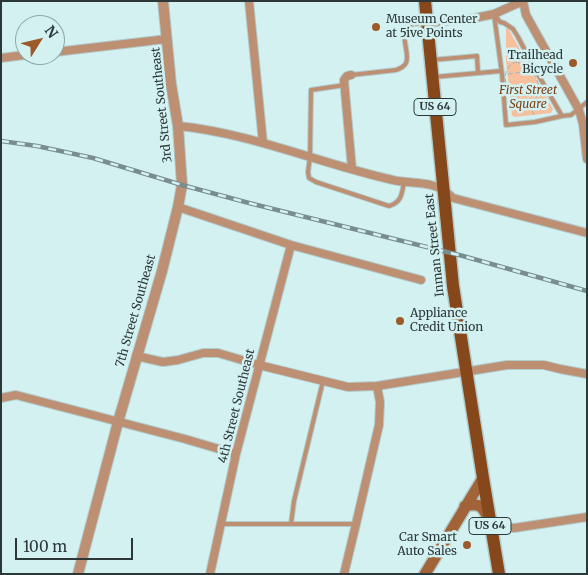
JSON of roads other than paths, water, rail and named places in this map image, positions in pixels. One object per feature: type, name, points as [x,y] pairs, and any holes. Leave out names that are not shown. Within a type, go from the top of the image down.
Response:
[{"type":"main road","name":"Inman Street East","points":[[425,1],[453,286],[482,478],[499,574]]},
{"type":"main road","points":[[425,574],[482,478]]},
{"type":"main road","points":[[465,506],[471,504],[478,505],[484,509],[490,522]]},
{"type":"street","name":"3rd Street Southeast","points":[[163,1],[171,84],[178,126],[182,185],[178,206]]},
{"type":"street","points":[[249,1],[263,143]]},
{"type":"street","points":[[426,23],[494,14],[523,1],[526,15],[579,110],[583,124],[587,159]]},
{"type":"street","points":[[65,51],[167,39]]},
{"type":"street","points":[[1,58],[15,56]]},
{"type":"street","points":[[351,75],[347,76],[344,80],[352,168]]},
{"type":"street","points":[[178,126],[198,128],[263,143],[393,180],[430,184],[454,198],[587,233]]},
{"type":"street","points":[[178,206],[291,245],[421,280]]},
{"type":"street","name":"7th Street Southeast","points":[[78,574],[136,356],[162,271],[178,206]]},
{"type":"street","name":"4th Street Southeast","points":[[210,574],[236,454],[291,245]]},
{"type":"street","points":[[136,356],[164,362],[203,353],[218,353],[322,382],[348,387],[377,386],[507,365],[544,364],[587,374]]},
{"type":"street","points":[[344,574],[379,424],[380,402],[377,386]]},
{"type":"street","points":[[1,398],[16,396],[185,439],[236,454]]},
{"type":"street","points":[[490,522],[514,528],[587,517]]},
{"type":"lane","points":[[494,14],[500,22],[513,29],[518,36],[534,71],[562,116]]},
{"type":"lane","points":[[494,14],[503,73],[506,126],[572,115],[587,102]]},
{"type":"lane","points":[[351,75],[401,68],[406,63],[407,56],[404,32],[410,25],[426,23]]},
{"type":"lane","points":[[430,60],[477,56],[478,73]]},
{"type":"lane","points":[[432,77],[503,73]]},
{"type":"lane","points":[[345,85],[311,90],[308,172],[310,178],[316,182],[389,206],[400,199],[404,182]]},
{"type":"lane","points":[[291,524],[294,501],[322,382]]},
{"type":"lane","points":[[220,524],[356,524]]},
{"type":"railway","points":[[1,141],[37,146],[93,158],[182,185],[463,256],[587,291]]},
{"type":"place","name":"Museum Center at 5ive Points","points":[[376,27]]},
{"type":"place","name":"Trailhead Bicycle","points":[[573,63]]},
{"type":"place","name":"Appliance Credit Union","points":[[400,321]]},
{"type":"place","name":"Car Smart Auto Sales","points":[[467,545]]},
{"type":"park label","name":"First Street Square","points":[[528,98]]}]
